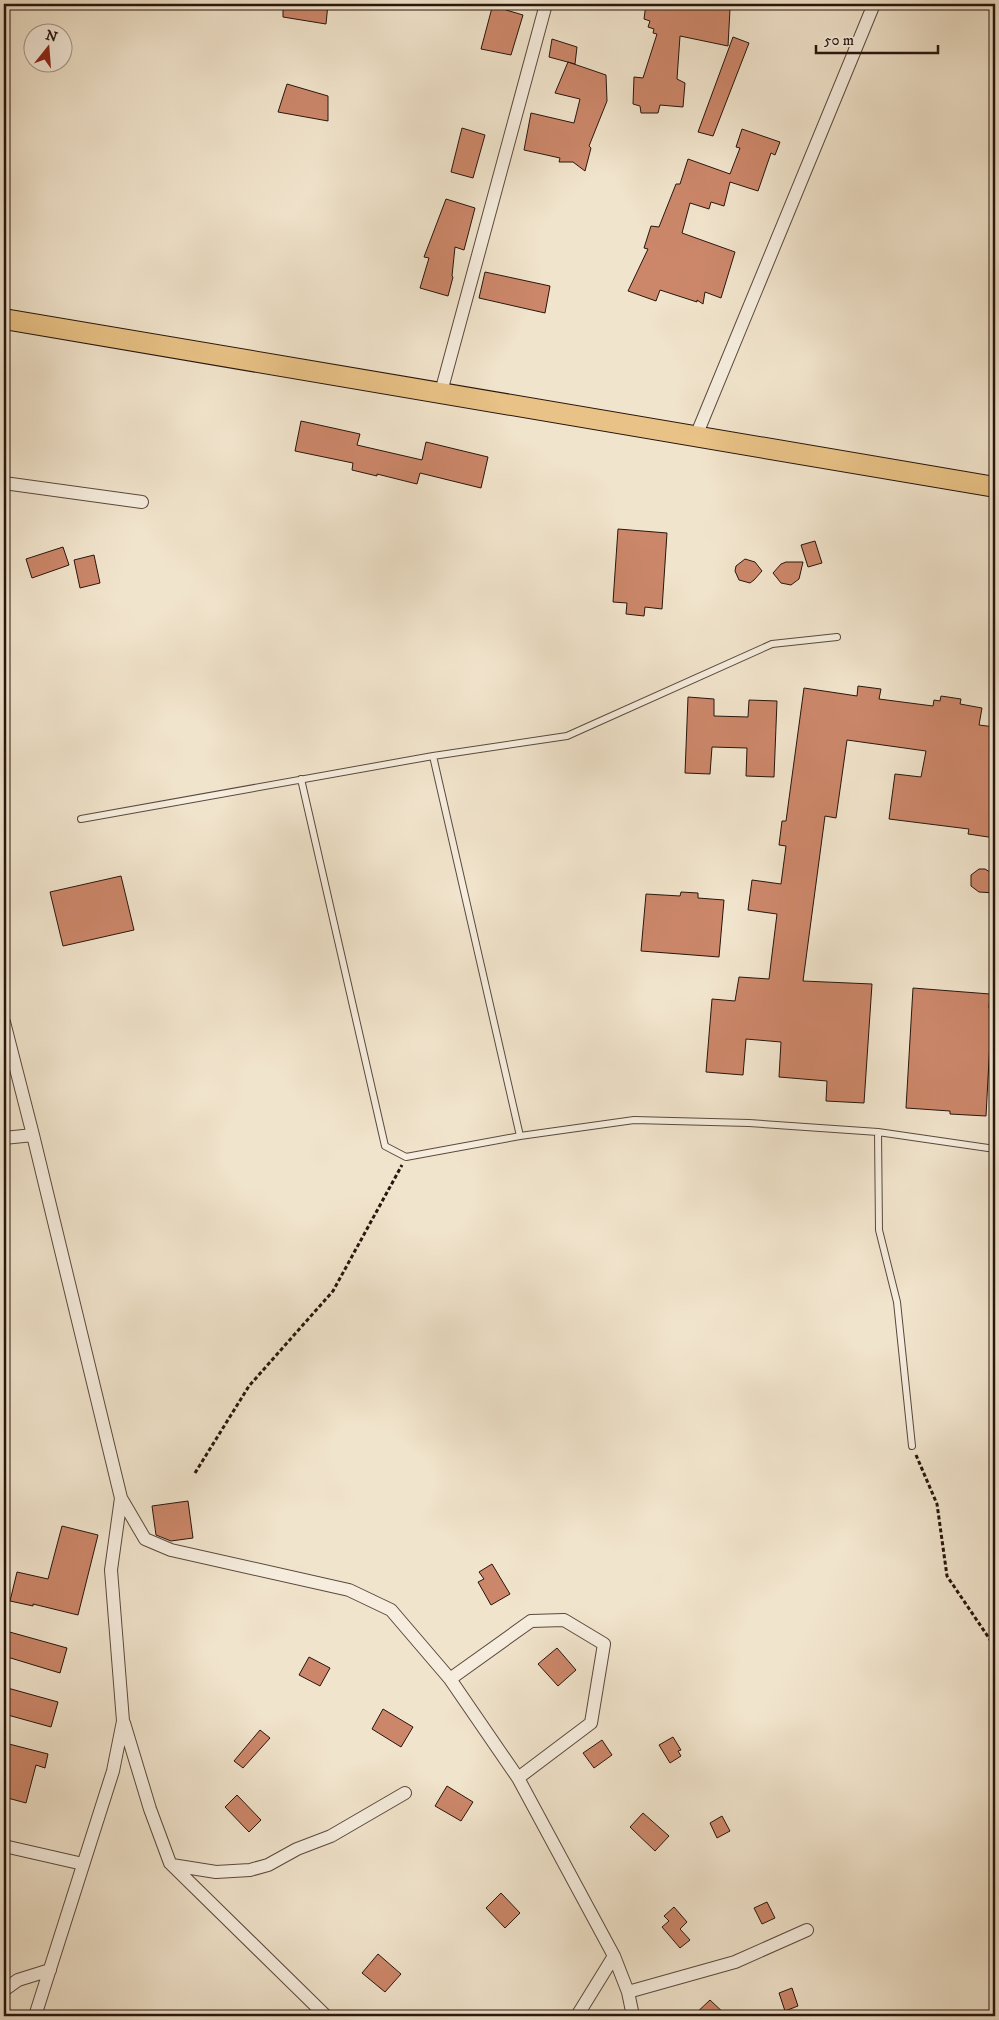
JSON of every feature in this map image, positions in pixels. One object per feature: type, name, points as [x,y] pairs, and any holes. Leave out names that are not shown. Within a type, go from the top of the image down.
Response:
[{"type":"main road","points":[[4,319],[995,486]]},
{"type":"street","points":[[441,392],[546,4]]},
{"type":"street","points":[[696,436],[874,4]]},
{"type":"street","points":[[4,483],[142,502]]},
{"type":"street","points":[[4,1022],[121,1498],[145,1539],[171,1550],[349,1590],[391,1610],[450,1679],[518,1778],[614,1956],[628,1992],[633,2016]]},
{"type":"street","points":[[4,1138],[33,1135]]},
{"type":"street","points":[[121,1498],[111,1570],[123,1721],[150,1809],[172,1865],[326,2016]]},
{"type":"street","points":[[450,1679],[530,1621],[564,1620],[604,1644],[591,1723],[518,1778]]},
{"type":"street","points":[[35,2016],[113,1771],[123,1721]]},
{"type":"street","points":[[172,1865],[216,1872],[243,1871],[268,1865],[297,1849],[331,1836],[405,1794]]},
{"type":"street","points":[[4,1846],[83,1864]]},
{"type":"street","points":[[628,1992],[735,1962],[808,1930]]},
{"type":"street","points":[[577,2016],[614,1956]]},
{"type":"street","points":[[4,1990],[18,1980],[50,1970]]},
{"type":"lane","points":[[82,819],[432,756],[567,736],[772,644],[837,637]]},
{"type":"lane","points":[[432,756],[520,1136]]},
{"type":"lane","points":[[301,779],[386,1146],[406,1158],[520,1136],[634,1120],[749,1122],[878,1132],[995,1150]]},
{"type":"lane","points":[[878,1132],[879,1230],[897,1302],[912,1446]]},
{"type":"path","points":[[195,1473],[249,1386],[333,1291],[406,1158]]},
{"type":"path","points":[[912,1446],[937,1504],[947,1576],[995,1647]]},
{"type":"building","points":[[283,4],[328,4],[326,24],[283,17]]},
{"type":"building","points":[[493,4],[508,4],[506,10],[523,15],[511,55],[481,49]]},
{"type":"building","points":[[646,4],[727,4],[730,9],[728,46],[680,36],[677,79],[685,83],[683,107],[660,105],[658,113],[641,113],[640,106],[633,104],[634,77],[643,78],[657,34],[653,33],[654,29],[648,27],[650,21],[644,19]]},
{"type":"building","points":[[733,37],[749,43],[713,136],[698,132]]},
{"type":"building","points":[[552,39],[577,47],[575,64],[549,57]]},
{"type":"building","points":[[568,62],[606,75],[607,101],[589,146],[591,148],[585,171],[573,162],[559,162],[560,158],[524,150],[531,113],[574,123],[580,99],[555,93]]},
{"type":"building","points":[[287,84],[328,96],[328,121],[278,112]]},
{"type":"building","points":[[462,128],[485,135],[473,178],[451,172]]},
{"type":"building","points":[[742,129],[780,142],[775,155],[771,153],[758,191],[730,182],[724,206],[711,202],[709,209],[690,203],[682,233],[735,252],[721,298],[705,292],[703,304],[697,300],[697,302],[660,290],[656,301],[628,291],[648,249],[644,248],[651,226],[659,227],[676,184],[680,184],[688,159],[730,174],[740,148],[736,147]]},
{"type":"building","points":[[446,199],[475,208],[464,250],[455,247],[453,277],[448,296],[420,288],[429,258],[424,257]]},
{"type":"building","points":[[485,272],[550,286],[545,313],[479,298]]},
{"type":"building","points":[[301,421],[360,434],[357,445],[422,460],[426,442],[488,457],[481,488],[420,473],[417,484],[352,470],[353,463],[295,451]]},
{"type":"building","points":[[618,529],[667,533],[662,609],[645,607],[644,616],[626,614],[627,603],[613,602]]},
{"type":"building","points":[[815,541],[822,563],[808,567],[801,545]]},
{"type":"building","points":[[63,547],[69,565],[32,578],[26,559]]},
{"type":"building","points":[[94,555],[100,583],[80,588],[74,560]]},
{"type":"building","points":[[745,559],[755,562],[762,571],[750,583],[739,580],[735,571],[736,566]]},
{"type":"building","points":[[786,562],[803,562],[799,579],[791,585],[781,583],[773,573],[781,564]]},
{"type":"building","points":[[858,686],[881,689],[879,699],[933,706],[934,700],[940,701],[941,696],[961,699],[960,704],[982,708],[979,725],[995,727],[995,838],[968,834],[969,829],[889,819],[895,774],[921,777],[926,751],[847,740],[836,818],[825,816],[803,981],[872,984],[864,1103],[826,1101],[827,1081],[779,1077],[781,1042],[746,1039],[743,1075],[706,1072],[712,999],[735,1001],[739,977],[769,979],[777,914],[748,910],[752,880],[781,884],[786,846],[779,845],[782,821],[786,821],[804,688],[857,696]]},
{"type":"building","points":[[688,697],[714,699],[714,716],[748,717],[749,700],[777,701],[774,777],[746,776],[747,748],[712,747],[710,774],[685,773]]},
{"type":"building","points":[[979,869],[985,869],[995,875],[995,893],[979,892],[971,886],[971,875]]},
{"type":"building","points":[[121,876],[134,930],[63,946],[50,892]]},
{"type":"building","points":[[681,892],[698,893],[698,898],[724,900],[719,957],[641,951],[646,894],[680,896]]},
{"type":"building","points":[[913,988],[990,994],[989,1008],[995,1008],[995,1041],[990,1041],[986,1116],[950,1114],[950,1111],[906,1108]]},
{"type":"building","points":[[188,1501],[193,1538],[171,1541],[156,1535],[152,1506]]},
{"type":"building","points":[[62,1526],[98,1535],[78,1615],[33,1604],[33,1606],[10,1601],[17,1572],[48,1579]]},
{"type":"building","points":[[492,1564],[510,1594],[491,1605],[478,1582],[484,1579],[479,1572]]},
{"type":"building","points":[[6,1631],[67,1648],[60,1673],[4,1656]]},
{"type":"building","points":[[557,1648],[576,1670],[558,1686],[538,1664]]},
{"type":"building","points":[[309,1657],[330,1668],[320,1686],[299,1675]]},
{"type":"building","points":[[4,1687],[58,1702],[51,1727],[4,1714]]},
{"type":"building","points":[[383,1709],[413,1727],[401,1747],[372,1729]]},
{"type":"building","points":[[260,1730],[270,1738],[243,1768],[234,1761]]},
{"type":"building","points":[[673,1737],[681,1750],[678,1751],[681,1756],[670,1763],[659,1745]]},
{"type":"building","points":[[602,1740],[612,1755],[594,1768],[583,1753]]},
{"type":"building","points":[[9,1744],[48,1754],[45,1768],[36,1765],[26,1803],[4,1797],[4,1764]]},
{"type":"building","points":[[447,1786],[473,1802],[461,1821],[435,1806]]},
{"type":"building","points":[[237,1795],[261,1820],[249,1832],[225,1807]]},
{"type":"building","points":[[643,1813],[669,1836],[655,1851],[630,1827]]},
{"type":"building","points":[[722,1816],[730,1831],[717,1838],[710,1823]]},
{"type":"building","points":[[501,1893],[520,1913],[505,1928],[486,1908]]},
{"type":"building","points":[[767,1902],[775,1918],[762,1924],[754,1908]]},
{"type":"building","points":[[674,1907],[687,1922],[680,1929],[690,1940],[680,1948],[662,1927],[669,1921],[664,1916]]},
{"type":"building","points":[[378,1954],[401,1974],[385,1992],[362,1973]]},
{"type":"building","points":[[792,1988],[798,2006],[785,2011],[779,1993]]},
{"type":"building","points":[[710,2000],[727,2016],[693,2016]]}]
